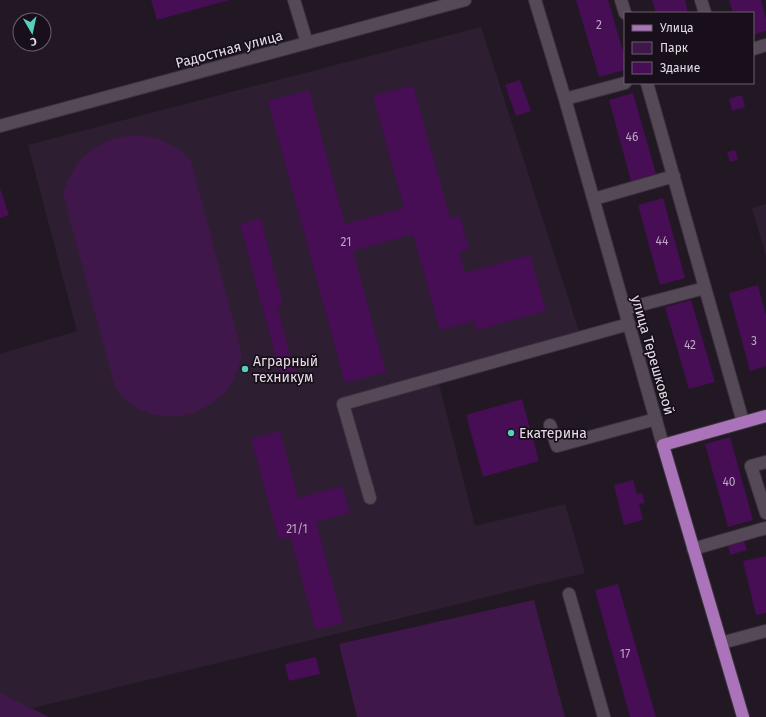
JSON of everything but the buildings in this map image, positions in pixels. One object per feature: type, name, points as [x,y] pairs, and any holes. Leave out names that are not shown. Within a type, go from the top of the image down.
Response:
[{"type":"main road","points":[[663,445],[766,416]]},
{"type":"main road","name":"улица Терешковой","points":[[663,445],[743,717]]},
{"type":"street","points":[[294,0],[307,43]]},
{"type":"street","name":"Радостная улица","points":[[0,126],[465,0]]},
{"type":"street","name":"улица Терешковой","points":[[535,0],[594,199],[663,445]]},
{"type":"street","points":[[621,0],[625,12]]},
{"type":"street","points":[[701,0],[705,12]]},
{"type":"street","points":[[754,49],[766,45]]},
{"type":"street","points":[[565,99],[624,83]]},
{"type":"street","points":[[646,84],[674,176],[743,422]]},
{"type":"street","points":[[594,199],[674,176]]},
{"type":"street","points":[[625,310],[705,288]]},
{"type":"street","points":[[370,498],[343,404],[629,324]]},
{"type":"street","points":[[550,425],[557,446],[656,419]]},
{"type":"street","points":[[766,462],[751,466],[766,512]]},
{"type":"street","points":[[693,549],[766,528]]},
{"type":"street","points":[[569,594],[604,717]]},
{"type":"street","points":[[721,643],[766,632]]},
{"type":"shaded area","name":"Аграрный техникум","points":[[481,27],[582,341],[439,384],[475,526],[565,504],[585,573],[0,716],[0,354],[77,331],[28,145]]},
{"type":"shaded area","points":[[766,204],[766,256],[752,208]]},
{"type":"green space","points":[[136,135],[166,142],[179,150],[191,161],[242,354],[233,380],[219,398],[196,412],[183,415],[157,415],[144,411],[129,403],[115,387],[63,194],[74,170],[89,152],[110,140]]},
{"type":"green space","points":[[534,600],[565,717],[357,717],[339,644]]},
{"type":"green space","points":[[0,693],[49,717],[0,717]]},
{"type":"place","name":"Аграрный техникум","points":[[245,369]]},
{"type":"place","name":"Екатерина","points":[[511,433]]}]
